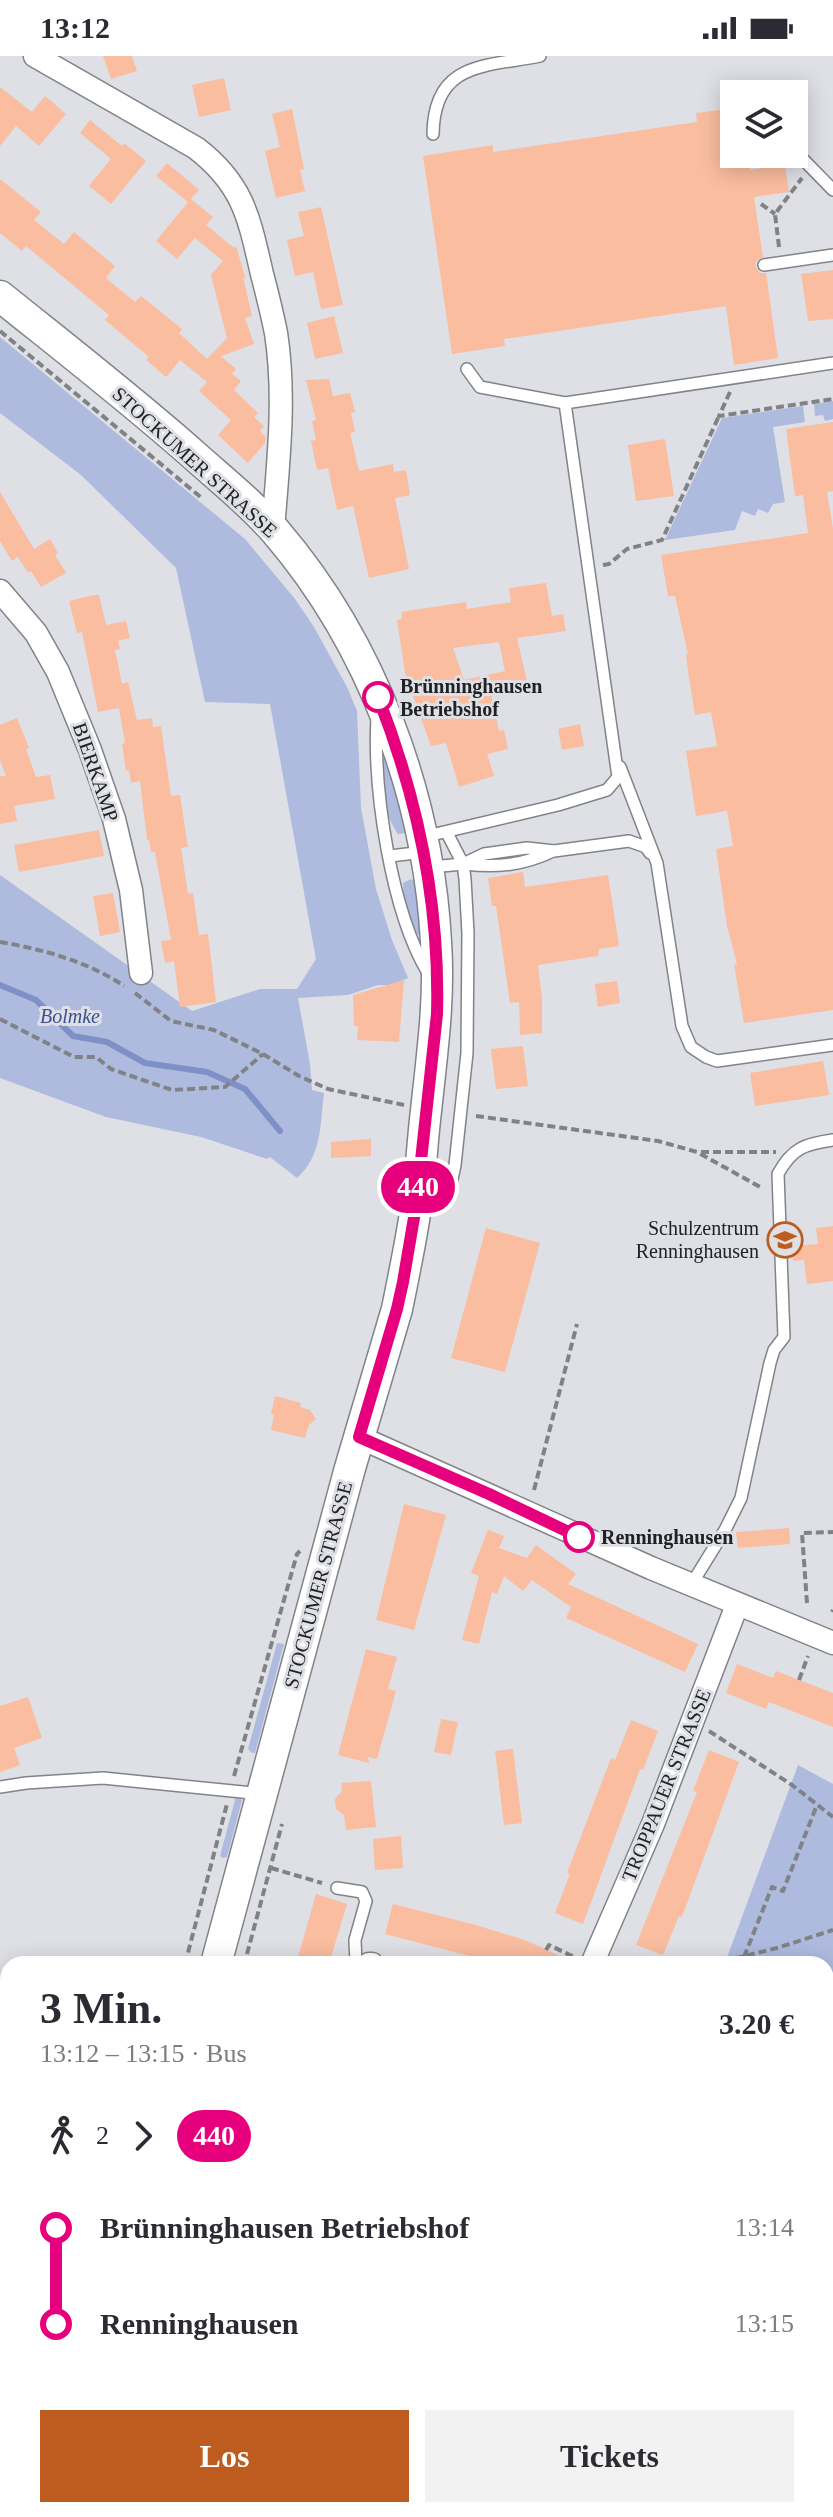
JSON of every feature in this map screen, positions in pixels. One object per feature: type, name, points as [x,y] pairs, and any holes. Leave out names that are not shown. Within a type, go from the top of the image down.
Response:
[{"type":"main road","name":"STOCKUMER STRASSE","points":[[0,296],[145,412],[248,503],[295,554],[333,610],[371,682],[400,755],[430,847],[437,1014],[416,1206],[397,1309],[359,1437],[218,1956]]},
{"type":"street","points":[[35,56],[62,63],[196,148],[217,164],[235,188],[249,215],[276,333],[279,361],[279,437],[273,529]]},
{"type":"street","name":"BIERKAMP","points":[[0,591],[36,633],[51,659],[90,750],[114,819],[131,890],[141,973]]},
{"type":"street","points":[[359,1437],[737,1605],[833,1643]]},
{"type":"street","name":"TROPPAUER STRASSE","points":[[586,1956],[653,1824],[737,1605]]},
{"type":"lane","points":[[433,134],[434,112],[443,90],[463,71],[540,56]]},
{"type":"lane","points":[[808,164],[833,190]]},
{"type":"lane","points":[[764,265],[833,255]]},
{"type":"lane","points":[[467,369],[480,387],[565,403],[833,363]]},
{"type":"lane","points":[[390,856],[430,847],[607,790],[618,777],[565,403]]},
{"type":"lane","points":[[371,682],[377,715],[377,780],[398,899],[413,944],[426,972],[437,985]]},
{"type":"lane","points":[[616,755],[657,863],[679,1013],[691,1047],[717,1061],[833,1045]]},
{"type":"lane","points":[[430,847],[463,864],[484,854],[527,848],[554,851],[629,841],[646,847],[657,863]]},
{"type":"lane","name":"STOCKUMER STRASSE","points":[[416,1206],[440,1200],[449,1193],[467,1053],[468,933],[463,864],[430,847]]},
{"type":"lane","points":[[691,1585],[741,1498],[770,1363],[774,1350],[784,1337],[778,1174],[786,1159],[801,1147],[833,1140]]},
{"type":"lane","points":[[0,1787],[103,1778],[262,1794]]},
{"type":"lane","points":[[337,1888],[362,1892],[366,1901],[355,1940],[356,1956]]},
{"type":"path","points":[[782,262],[777,211],[805,174]]},
{"type":"path","points":[[761,204],[777,211]]},
{"type":"path","points":[[0,331],[211,506]]},
{"type":"path","points":[[589,567],[609,564],[627,549],[662,540],[731,391],[729,378]]},
{"type":"path","points":[[719,416],[833,399]]},
{"type":"path","points":[[0,942],[26,946],[106,974],[171,1021],[214,1030],[328,1089],[392,1103]]},
{"type":"path","points":[[0,1019],[74,1057],[96,1057],[111,1069],[172,1090],[225,1087],[263,1054]]},
{"type":"path","points":[[461,1114],[658,1141],[697,1152],[746,1177],[777,1198]]},
{"type":"path","points":[[697,1152],[794,1152]]},
{"type":"path","points":[[534,1490],[577,1324]]},
{"type":"path","points":[[807,1603],[802,1533],[833,1532]]},
{"type":"path","points":[[272,1641],[297,1554]]},
{"type":"path","points":[[799,1680],[809,1652]]},
{"type":"path","points":[[700,1726],[792,1785],[833,1817]]},
{"type":"path","points":[[744,1956],[772,1887],[783,1891],[817,1805]]},
{"type":"path","points":[[246,1956],[282,1828]]},
{"type":"path","points":[[271,1868],[337,1888]]},
{"type":"path","points":[[747,1956],[833,1930]]},
{"type":"path","points":[[546,1950],[549,1945],[572,1956]]},
{"type":"green space","name":"Bolmke","points":[[0,337],[245,539],[314,627],[357,711],[361,808],[376,889],[408,978],[348,995],[298,998],[312,1090],[324,1093],[315,1150],[297,1178],[270,1157],[267,1159],[201,1137],[106,1117],[0,1078],[0,875],[192,1011],[260,989],[297,989],[316,959],[270,704],[205,702],[176,568],[81,475],[0,413]]},
{"type":"green space","points":[[833,401],[833,419],[825,421],[823,415],[815,416],[814,404]]},
{"type":"green space","points":[[803,406],[805,422],[773,427],[785,502],[773,504],[768,513],[758,509],[755,516],[742,511],[735,530],[665,540],[722,418]]},
{"type":"green space","points":[[384,759],[389,759],[407,833],[398,834],[389,817],[384,790]]},
{"type":"green space","points":[[411,879],[417,883],[420,936],[412,926],[405,904],[403,883]]},
{"type":"green space","points":[[277,1643],[284,1644],[255,1753],[252,1753],[248,1749]]},
{"type":"green space","points":[[798,1765],[833,1784],[833,1956],[728,1956]]},
{"type":"green space","points":[[236,1796],[242,1800],[227,1857],[223,1858],[220,1856]]},
{"type":"building","points":[[103,56],[132,56],[137,71],[111,79]]},
{"type":"building","points":[[224,78],[231,110],[199,117],[192,85]]},
{"type":"building","points":[[0,87],[32,112],[45,96],[66,114],[39,146],[16,126],[0,146]]},
{"type":"building","points":[[292,109],[304,169],[300,170],[305,191],[276,198],[265,151],[280,147],[272,114]]},
{"type":"building","points":[[720,110],[720,168],[785,168],[789,192],[754,197],[763,257],[756,261],[756,267],[760,273],[766,273],[778,358],[734,365],[726,306],[504,339],[505,346],[452,354],[423,156],[493,145],[493,152],[697,122],[696,113]]},
{"type":"building","points":[[90,120],[146,161],[111,204],[89,186],[111,159],[80,133]]},
{"type":"building","points":[[167,163],[199,190],[191,199],[213,217],[206,225],[234,248],[236,246],[246,280],[243,277],[252,316],[245,318],[254,344],[221,356],[236,369],[232,374],[241,381],[234,390],[258,413],[254,417],[264,426],[260,431],[266,437],[265,443],[248,463],[218,435],[231,420],[199,391],[207,382],[180,360],[166,377],[146,360],[149,357],[105,320],[109,315],[26,246],[22,251],[0,233],[0,179],[41,212],[34,220],[64,244],[74,232],[115,266],[106,278],[135,302],[141,296],[182,329],[179,333],[207,359],[227,338],[211,275],[223,261],[195,238],[177,259],[156,241],[188,202],[156,176]]},
{"type":"building","points":[[321,207],[343,305],[321,309],[313,272],[295,276],[287,240],[304,236],[298,212]]},
{"type":"building","points":[[833,270],[833,319],[808,321],[801,274]]},
{"type":"building","points":[[334,316],[343,353],[315,359],[307,323]]},
{"type":"building","points":[[329,379],[333,396],[350,393],[355,412],[351,413],[355,432],[350,433],[359,471],[393,464],[394,472],[406,470],[410,495],[395,498],[409,569],[369,578],[353,506],[337,510],[328,468],[317,470],[311,441],[316,440],[312,421],[316,420],[306,380]]},
{"type":"building","points":[[833,422],[833,491],[827,492],[833,529],[833,1010],[744,1023],[734,965],[737,964],[727,926],[716,849],[733,846],[727,811],[696,816],[686,751],[717,746],[711,712],[695,715],[688,654],[675,596],[668,596],[661,555],[808,533],[803,495],[795,496],[786,429]]},
{"type":"building","points":[[665,439],[674,496],[636,501],[628,445]]},
{"type":"building","points":[[0,492],[34,549],[50,539],[66,573],[41,587],[18,557],[12,561],[0,541]]},
{"type":"building","points":[[546,583],[552,616],[563,614],[566,631],[517,638],[528,686],[491,694],[499,731],[504,730],[508,749],[487,754],[494,776],[459,787],[446,743],[431,746],[405,673],[397,620],[402,619],[401,612],[466,602],[467,609],[511,602],[509,588]],"holes":[[[499,642],[505,671],[464,680],[453,648]]]},
{"type":"building","points":[[99,595],[106,625],[126,621],[130,638],[118,641],[120,649],[115,650],[122,684],[128,682],[137,720],[152,718],[153,727],[161,726],[171,796],[180,795],[188,847],[181,848],[188,894],[193,893],[199,935],[208,934],[216,1002],[180,1007],[174,961],[165,963],[161,941],[171,940],[155,852],[151,852],[147,840],[140,781],[131,783],[129,770],[126,771],[119,708],[98,712],[82,632],[77,633],[69,601]]},
{"type":"building","points":[[17,718],[36,777],[50,775],[55,799],[14,806],[17,821],[0,824],[0,776],[6,776],[0,760],[0,725]]},
{"type":"building","points":[[580,724],[584,746],[562,750],[558,729]]},
{"type":"building","points":[[99,830],[104,856],[19,872],[14,845]]},
{"type":"building","points":[[523,872],[525,887],[608,875],[619,946],[599,949],[598,956],[538,965],[542,1033],[520,1035],[519,1002],[510,1003],[496,906],[492,906],[488,878]]},
{"type":"building","points":[[113,893],[120,932],[100,936],[93,896]]},
{"type":"building","points":[[404,980],[399,1042],[357,1040],[353,995]]},
{"type":"building","points":[[617,981],[620,1003],[598,1007],[595,984]]},
{"type":"building","points":[[523,1046],[528,1086],[496,1089],[491,1049]]},
{"type":"building","points":[[823,1061],[829,1095],[755,1106],[750,1073]]},
{"type":"building","points":[[371,1139],[371,1156],[331,1158],[331,1142]]},
{"type":"building","points":[[833,1226],[833,1281],[807,1284],[804,1260],[793,1261],[792,1246],[818,1244],[816,1228]]},
{"type":"building","points":[[486,1228],[540,1243],[505,1372],[451,1358]]},
{"type":"building","points":[[275,1396],[301,1403],[300,1407],[310,1410],[316,1419],[309,1425],[305,1438],[271,1430]]},
{"type":"building","points":[[404,1504],[446,1515],[414,1630],[376,1620]]},
{"type":"building","points":[[789,1528],[790,1544],[738,1548],[736,1532]]},
{"type":"building","points":[[488,1530],[504,1536],[499,1548],[527,1558],[536,1545],[576,1574],[568,1584],[698,1644],[685,1672],[566,1618],[571,1607],[532,1580],[523,1591],[504,1576],[497,1594],[492,1592],[479,1644],[462,1640],[479,1576],[471,1573]]},
{"type":"building","points":[[366,1649],[397,1657],[388,1689],[396,1691],[377,1759],[368,1757],[369,1763],[338,1755]]},
{"type":"building","points":[[737,1664],[773,1678],[776,1671],[833,1693],[833,1727],[769,1702],[766,1709],[726,1693]]},
{"type":"building","points":[[28,1697],[42,1738],[14,1748],[20,1765],[0,1772],[0,1706]]},
{"type":"building","points":[[441,1719],[458,1722],[451,1755],[434,1752]]},
{"type":"building","points":[[631,1720],[658,1731],[643,1770],[640,1769],[583,1924],[555,1913],[611,1758],[615,1760]]},
{"type":"building","points":[[513,1749],[522,1823],[504,1825],[495,1751]]},
{"type":"building","points":[[709,1750],[739,1762],[682,1917],[679,1916],[663,1955],[636,1945],[697,1792],[693,1791]]},
{"type":"building","points":[[371,1781],[376,1827],[346,1830],[344,1815],[336,1809],[335,1799],[342,1791],[341,1783]]},
{"type":"building","points":[[401,1836],[403,1868],[375,1870],[373,1839]]},
{"type":"building","points":[[316,1894],[347,1904],[331,1956],[298,1956]]},
{"type":"building","points":[[393,1904],[525,1940],[560,1956],[469,1956],[385,1934]]},
{"type":"waterway","points":[[0,985],[36,1000],[73,1036],[107,1042],[145,1063],[207,1072],[245,1089],[280,1131]]},
{"type":"bus line","name":"440","points":[[378,697],[408,783],[424,852],[436,939],[437,1014],[416,1206],[397,1309],[359,1437],[579,1537]]},
{"type":"place","name":"Brünninghausen Betriebshof","points":[[378,697]]},
{"type":"place","name":"Schulzentrum Renninghausen","points":[[785,1240]]},
{"type":"place","name":"Renninghausen","points":[[579,1537]]}]
